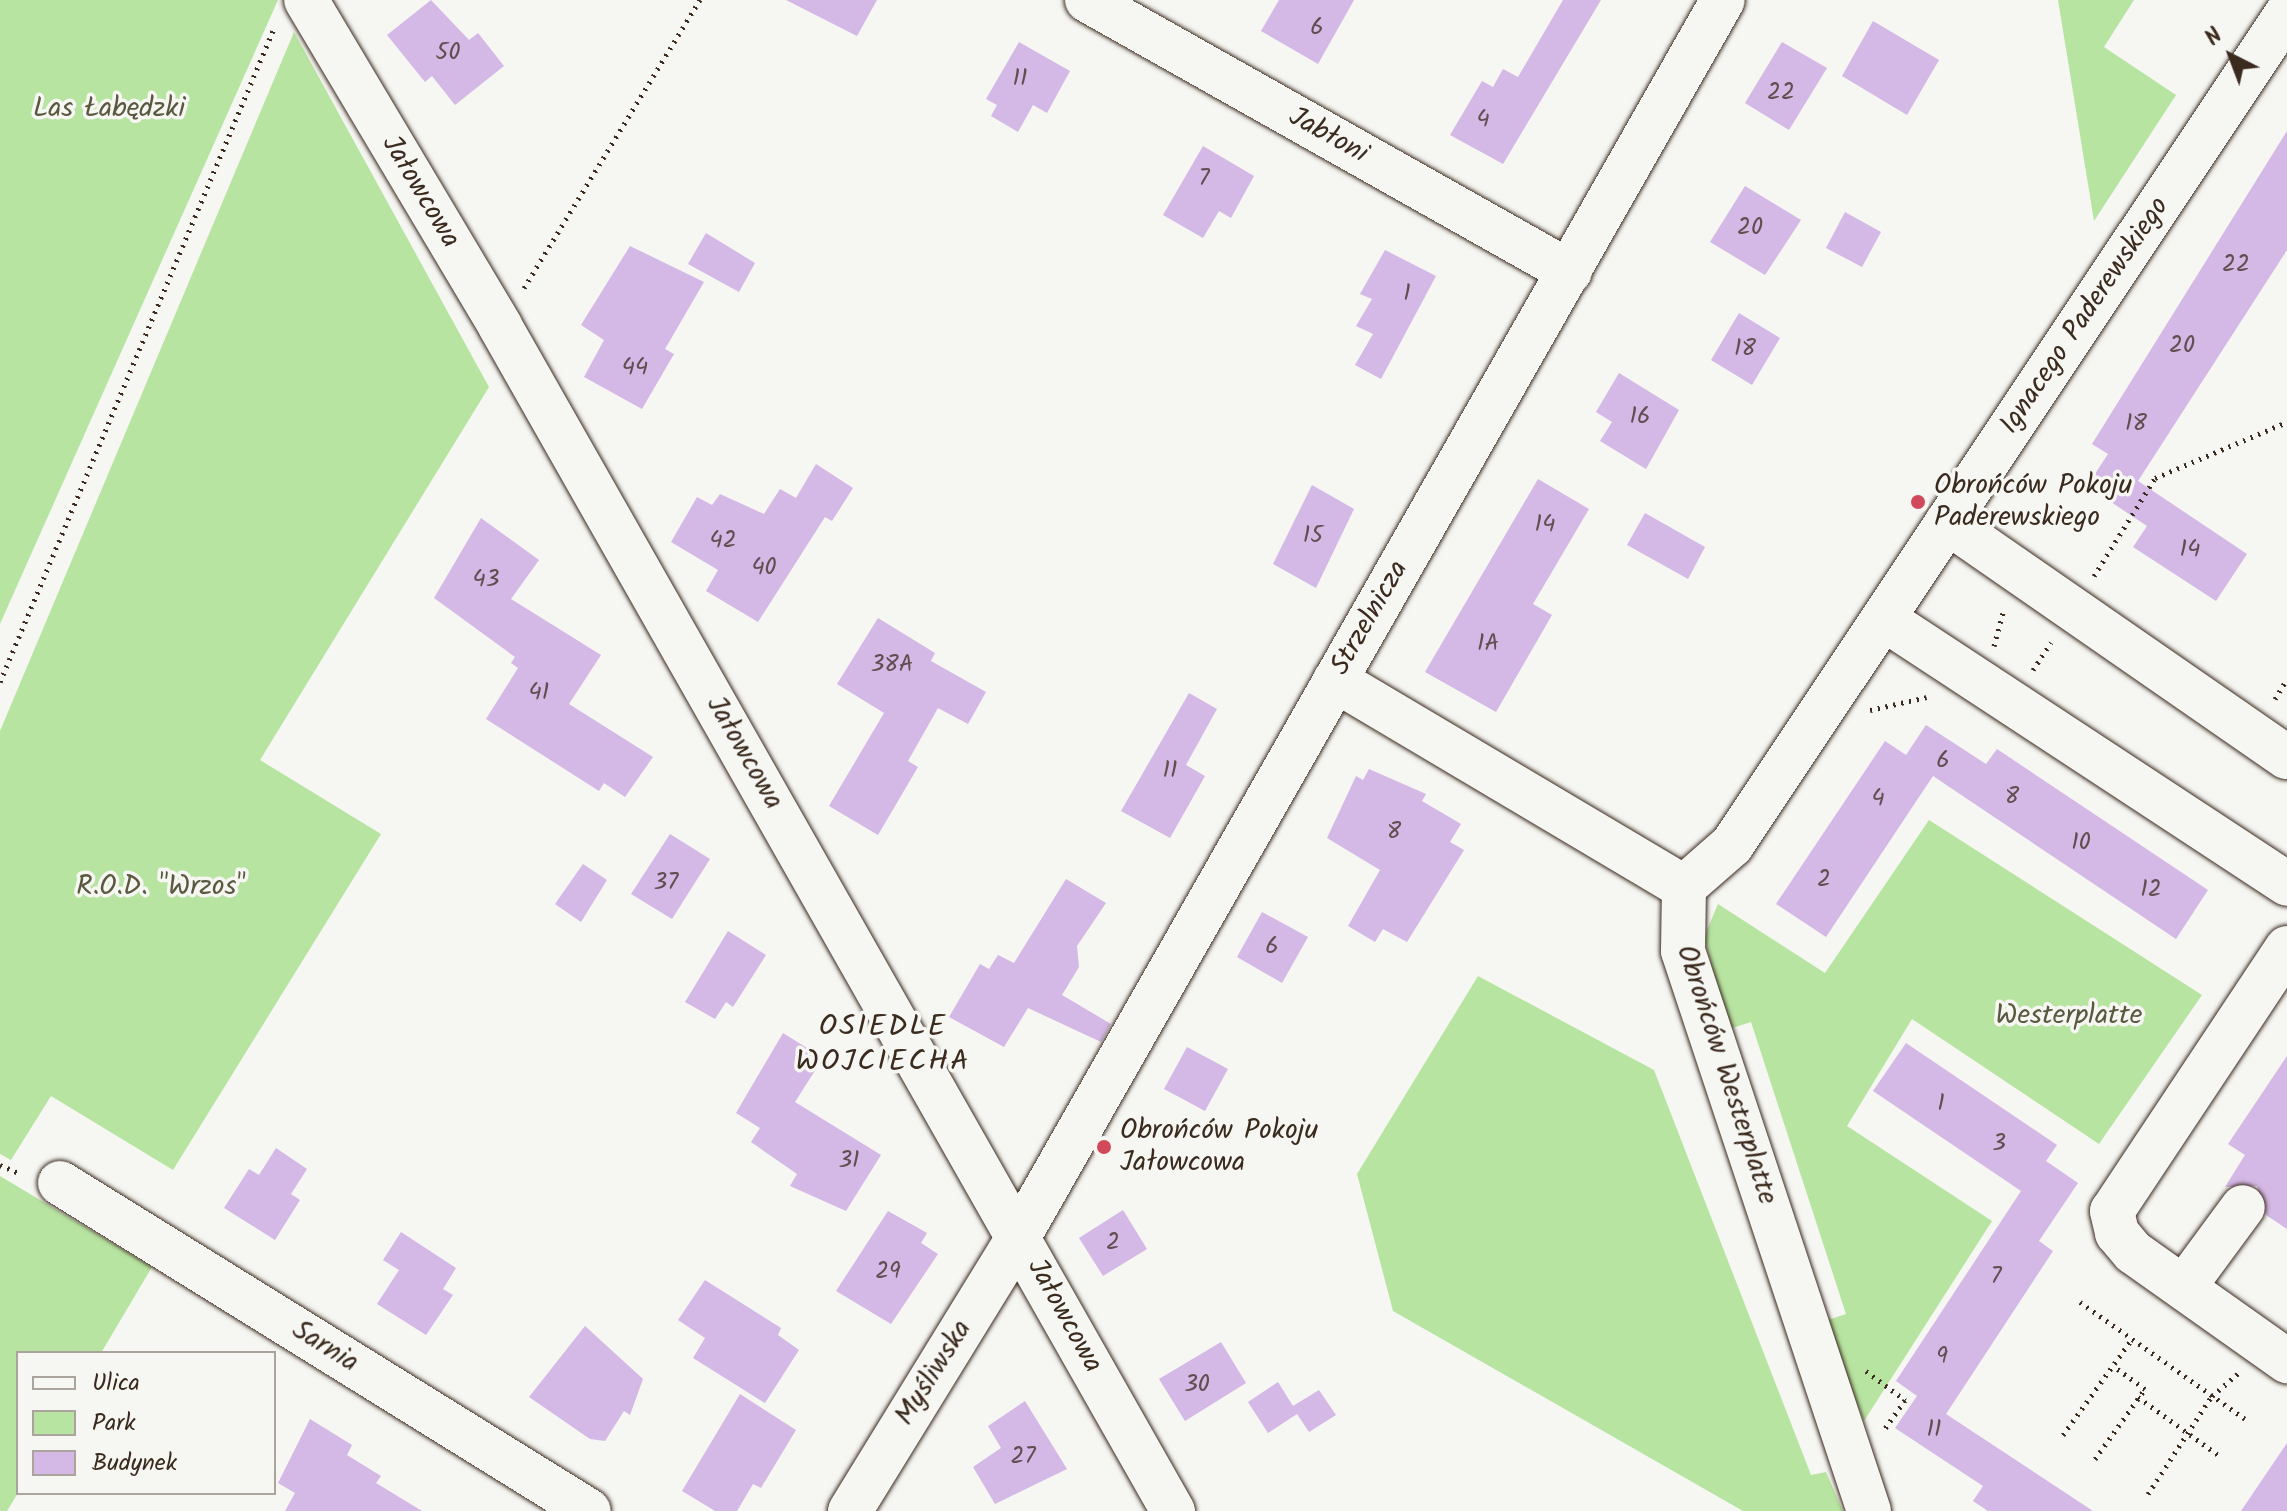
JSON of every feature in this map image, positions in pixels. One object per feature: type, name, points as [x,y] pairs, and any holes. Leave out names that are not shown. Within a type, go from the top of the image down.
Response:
[{"type":"street","name":"Jabłoni","points":[[1087,0],[1570,272]]},
{"type":"street","name":"Strzelnicza","points":[[1019,1236],[1723,0]]},
{"type":"street","name":"Jałowcowa","points":[[293,7],[500,326],[1173,1511]]},
{"type":"street","name":"Ignacego Paderewskiego","points":[[1684,887],[1732,845],[2287,13]]},
{"type":"street","points":[[1947,522],[2287,757]]},
{"type":"street","points":[[1884,619],[2287,884]]},
{"type":"street","points":[[1335,680],[1684,887]]},
{"type":"street","name":"Obrońców Westerplatte","points":[[1684,887],[1683,951],[1869,1511]]},
{"type":"street","points":[[2287,948],[2112,1211],[2117,1233],[2133,1252],[2287,1361]]},
{"type":"street","name":"Sarnia","points":[[60,1183],[589,1511]]},
{"type":"street","points":[[2184,1287],[2243,1207]]},
{"type":"street","name":"Myśliwska","points":[[850,1511],[1019,1236]]},
{"type":"path","points":[[500,326],[700,0]]},
{"type":"path","points":[[0,682],[293,7]]},
{"type":"path","points":[[1862,712],[1998,693],[2072,610],[2155,478],[2287,422]]},
{"type":"path","points":[[1998,693],[2015,570]]},
{"type":"path","points":[[2080,1302],[2245,1419]]},
{"type":"path","points":[[2063,1435],[2132,1339]]},
{"type":"path","points":[[1858,1365],[1905,1400],[1879,1438]]},
{"type":"path","points":[[2095,1459],[2145,1389],[2113,1366]]},
{"type":"path","points":[[2148,1494],[2212,1396],[2242,1372]]},
{"type":"path","points":[[2138,1397],[2221,1457]]},
{"type":"green space","name":"Las Łabędzki","points":[[0,0],[278,0],[0,624]]},
{"type":"green space","points":[[2058,0],[2134,0],[2104,47],[2176,95],[2094,221]]},
{"type":"green space","name":"R.O.D. \"Wrzos\"","points":[[294,32],[489,387],[260,760],[381,834],[173,1170],[51,1096],[11,1160],[0,1154],[0,731]]},
{"type":"green space","name":"Westerplatte","points":[[1929,820],[2202,995],[2099,1144],[1912,1019],[1847,1126],[1992,1221],[1864,1421],[1825,1321],[1846,1314],[1751,1022],[1729,1029],[1704,937],[1718,904],[1825,973]]},
{"type":"green space","points":[[1478,976],[1654,1070],[1811,1475],[1826,1472],[1843,1511],[1743,1511],[1393,1311],[1357,1174]]},
{"type":"green space","points":[[0,1176],[152,1267],[102,1351],[16,1351],[17,1495],[7,1511],[0,1511]]},
{"type":"building","points":[[431,0],[469,40],[478,33],[504,66],[455,105],[432,76],[425,82],[387,35]]},
{"type":"building","points":[[786,0],[877,0],[857,36]]},
{"type":"building","points":[[1279,0],[1354,0],[1318,64],[1261,31]]},
{"type":"building","points":[[1563,0],[1601,0],[1503,164],[1450,135],[1482,81],[1493,87],[1503,69],[1518,77]]},
{"type":"building","points":[[1873,21],[1939,60],[1907,115],[1842,76]]},
{"type":"building","points":[[1019,42],[1070,71],[1047,113],[1033,105],[1018,132],[991,116],[997,105],[986,99]]},
{"type":"building","points":[[1782,42],[1827,68],[1789,130],[1745,103]]},
{"type":"building","points":[[2287,131],[2287,250],[2138,481],[2247,554],[2216,601],[2133,547],[2147,526],[2087,486],[2108,454],[2092,444]]},
{"type":"building","points":[[1203,146],[1254,176],[1231,218],[1219,211],[1203,238],[1163,215]]},
{"type":"building","points":[[1745,186],[1801,220],[1765,275],[1710,242]]},
{"type":"building","points":[[1845,212],[1881,232],[1862,267],[1826,248]]},
{"type":"building","points":[[706,233],[755,263],[739,292],[688,264]]},
{"type":"building","points":[[630,246],[704,282],[665,349],[674,354],[642,409],[584,377],[604,340],[581,325]]},
{"type":"building","points":[[1385,250],[1436,276],[1381,379],[1355,365],[1373,334],[1356,326],[1372,299],[1360,294]]},
{"type":"building","points":[[1739,313],[1780,338],[1752,385],[1711,360]]},
{"type":"building","points":[[1619,373],[1679,410],[1646,469],[1600,441],[1612,422],[1596,412]]},
{"type":"building","points":[[816,464],[853,488],[832,521],[825,517],[758,622],[706,591],[718,570],[671,542],[697,497],[712,505],[720,494],[764,514],[780,489],[796,498]]},
{"type":"building","points":[[1538,479],[1589,509],[1533,604],[1552,615],[1496,712],[1425,672]]},
{"type":"building","points":[[1312,485],[1354,509],[1316,588],[1273,564]]},
{"type":"building","points":[[1645,513],[1705,547],[1688,579],[1627,545]]},
{"type":"building","points":[[481,518],[539,560],[511,599],[601,655],[569,704],[653,757],[625,797],[604,783],[599,791],[486,719],[518,668],[511,663],[515,657],[434,598]]},
{"type":"building","points":[[878,618],[935,653],[931,661],[986,692],[968,724],[938,708],[908,761],[918,767],[878,835],[829,806],[884,713],[837,684]]},
{"type":"building","points":[[1189,693],[1217,709],[1186,765],[1205,776],[1170,838],[1121,811]]},
{"type":"building","points":[[1926,725],[1986,764],[1997,749],[2208,890],[2176,939],[1933,776],[1826,937],[1776,904],[1885,741],[1906,755]]},
{"type":"building","points":[[1369,769],[1426,794],[1422,801],[1461,824],[1450,842],[1464,850],[1407,942],[1383,929],[1375,942],[1348,926],[1380,870],[1327,838],[1356,776],[1363,780]]},
{"type":"building","points":[[670,834],[710,859],[672,919],[631,894]]},
{"type":"building","points":[[583,864],[607,880],[581,922],[555,904]]},
{"type":"building","points":[[1066,879],[1106,903],[1077,946],[1079,967],[1062,995],[1111,1024],[1101,1042],[1028,1008],[1004,1047],[949,1017],[980,964],[989,969],[998,955],[1014,963]]},
{"type":"building","points":[[1262,912],[1308,937],[1282,983],[1237,957]]},
{"type":"building","points":[[728,931],[766,955],[733,1007],[726,1002],[715,1019],[685,1002]]},
{"type":"building","points":[[783,1033],[823,1058],[795,1102],[881,1155],[846,1211],[790,1186],[797,1174],[751,1142],[760,1128],[736,1113]]},
{"type":"building","points":[[1906,1043],[2057,1145],[2046,1161],[2078,1183],[2039,1241],[2053,1251],[1946,1414],[2093,1511],[1988,1511],[1973,1501],[1983,1486],[1895,1428],[1917,1396],[1896,1381],[2021,1191],[1873,1091]]},
{"type":"building","points":[[1187,1047],[1228,1069],[1205,1111],[1164,1089]]},
{"type":"building","points":[[2287,1056],[2287,1229],[2266,1215],[2257,1186],[2225,1187],[2245,1155],[2228,1144]]},
{"type":"building","points":[[276,1148],[307,1169],[291,1194],[300,1200],[275,1240],[224,1208],[249,1169],[259,1175]]},
{"type":"building","points":[[1123,1210],[1147,1249],[1103,1276],[1079,1238]]},
{"type":"building","points":[[888,1211],[927,1233],[921,1243],[938,1254],[891,1324],[836,1291]]},
{"type":"building","points":[[401,1232],[456,1268],[443,1289],[453,1295],[426,1335],[377,1304],[399,1270],[383,1260]]},
{"type":"building","points":[[705,1280],[781,1328],[778,1335],[799,1350],[765,1403],[693,1358],[705,1338],[678,1320]]},
{"type":"building","points":[[585,1326],[643,1379],[630,1415],[624,1411],[605,1441],[590,1439],[529,1397]]},
{"type":"building","points":[[1221,1342],[1246,1383],[1185,1421],[1159,1379]]},
{"type":"building","points":[[1278,1382],[1293,1406],[1319,1390],[1336,1415],[1309,1432],[1297,1414],[1268,1433],[1248,1402]]},
{"type":"building","points":[[740,1394],[796,1430],[761,1488],[753,1484],[737,1511],[715,1511],[682,1491]]},
{"type":"building","points":[[1025,1401],[1067,1469],[995,1504],[973,1467],[1001,1448],[988,1426]]},
{"type":"building","points":[[310,1419],[352,1445],[347,1455],[381,1476],[376,1483],[422,1511],[285,1511],[295,1493],[278,1483]]},
{"type":"building","points":[[2287,1443],[2287,1511],[2241,1511]]},
{"type":"place","name":"Obrońców Pokoju Paderewskiego","points":[[1918,502]]},
{"type":"place","name":"Obrońców Pokoju Jałowcowa","points":[[1104,1147]]},
{"type":"district","name":"OSIEDLE WOJCIECHA","points":[[883,1044]]}]
